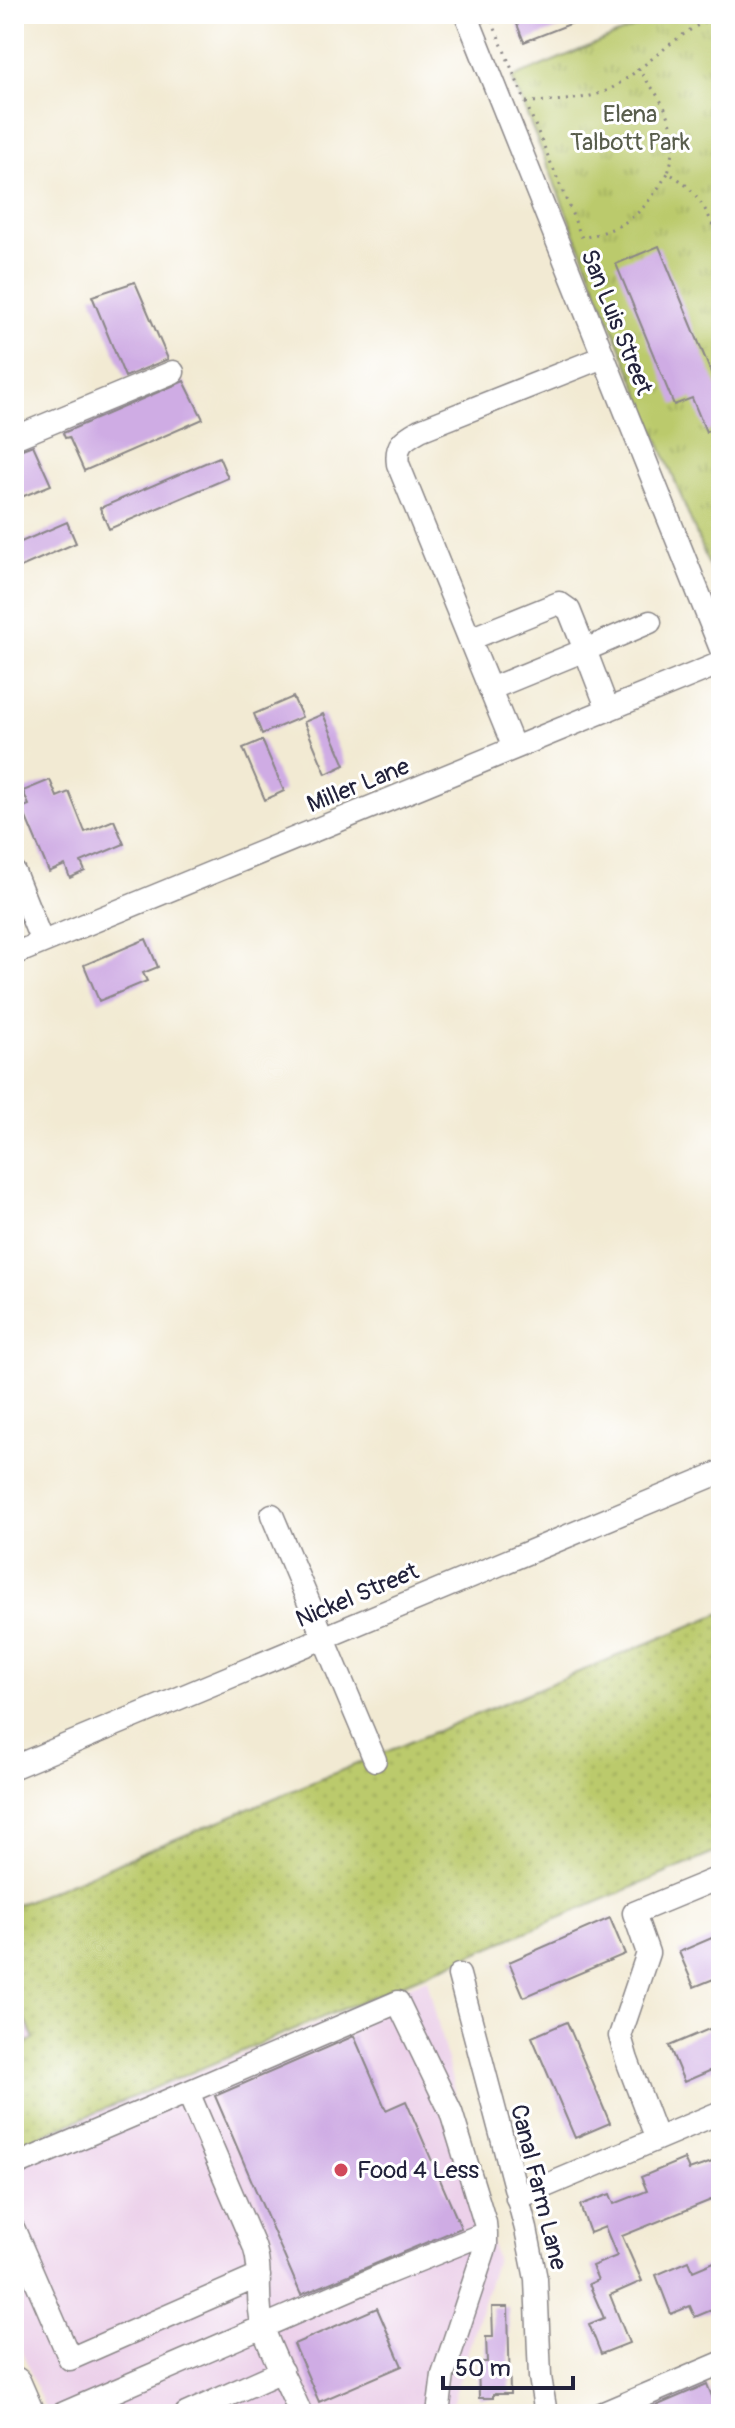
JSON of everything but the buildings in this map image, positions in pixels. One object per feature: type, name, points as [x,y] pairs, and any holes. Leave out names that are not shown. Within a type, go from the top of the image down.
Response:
[{"type":"highway","points":[[14,2384],[27,2414]]},
{"type":"street","name":"San Luis Street","points":[[466,14],[721,649]]},
{"type":"street","points":[[514,748],[398,464],[396,452],[401,440],[420,430],[603,357]]},
{"type":"street","points":[[14,438],[173,372]]},
{"type":"street","points":[[470,639],[559,603],[569,610],[608,710]]},
{"type":"street","points":[[490,689],[650,622]]},
{"type":"street","name":"Miller Lane","points":[[14,954],[721,663]]},
{"type":"street","points":[[14,872],[42,942]]},
{"type":"street","name":"Nickel Street","points":[[14,1767],[721,1472]]},
{"type":"street","points":[[272,1515],[375,1760]]},
{"type":"street","points":[[657,2139],[620,2036],[648,1953],[634,1913],[721,1877]]},
{"type":"street","name":"Canal Farm Lane","points":[[459,1975],[526,2229],[536,2279],[540,2377],[546,2414]]},
{"type":"street","points":[[14,2166],[398,2002],[451,2112],[486,2233],[486,2245],[443,2375],[438,2414]]},
{"type":"street","points":[[188,2092],[254,2246],[259,2262],[263,2327],[301,2414]]},
{"type":"street","points":[[517,2198],[721,2112]]},
{"type":"street","points":[[14,2230],[70,2359],[259,2276]]},
{"type":"street","points":[[62,2414],[393,2270],[486,2233]]},
{"type":"street","points":[[601,2414],[721,2363]]},
{"type":"street","points":[[186,2414],[282,2371]]},
{"type":"path","points":[[489,14],[582,238],[619,227],[634,218],[668,173],[675,152],[674,129],[664,106],[637,68]]},
{"type":"path","points":[[526,102],[569,100],[610,89],[684,34],[721,15]]},
{"type":"path","points":[[668,173],[692,189],[707,211],[721,244]]},
{"type":"shaded area","points":[[427,1979],[496,2259],[449,2414],[47,2414],[14,2332],[14,2147]]},
{"type":"shaded area","points":[[14,1993],[34,2039],[14,2048]]},
{"type":"green space","name":"Elena Talbott Park","points":[[667,14],[721,14],[721,595],[512,78]]},
{"type":"green space","points":[[721,1613],[721,1850],[14,2147],[14,2048],[34,2039],[14,1993],[14,1906]]},
{"type":"place","name":"Food 4 Less","points":[[341,2170]]}]
